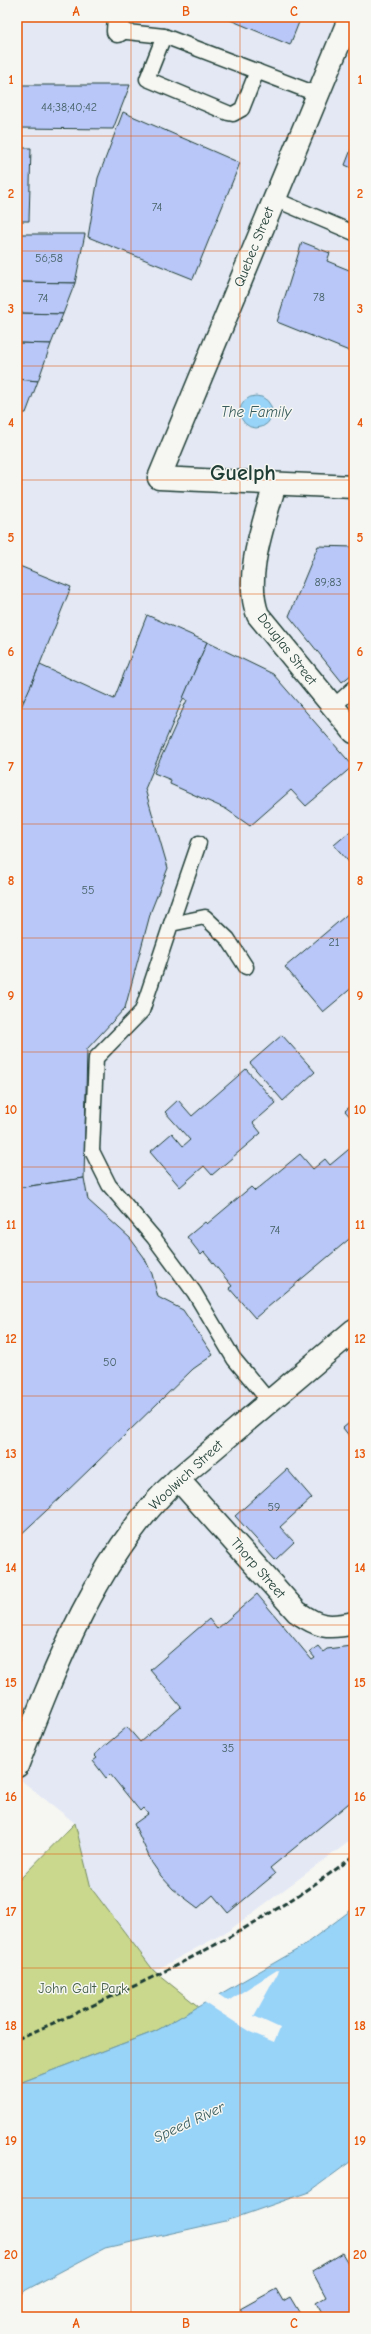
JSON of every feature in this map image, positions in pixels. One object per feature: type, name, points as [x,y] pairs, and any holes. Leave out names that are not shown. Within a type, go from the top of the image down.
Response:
[{"type":"street","name":"Quebec Street","points":[[275,484],[159,478],[274,199],[319,95],[350,17]]},
{"type":"street","points":[[275,484],[354,487]]},
{"type":"street","name":"Douglas Street","points":[[275,484],[260,538],[253,577],[254,602],[258,616],[354,732]]},
{"type":"street","name":"Woolwich Street","points":[[17,1766],[63,1657],[105,1572],[130,1531],[157,1498],[178,1479],[354,1330]]},
{"type":"street","name":"Thorp Street","points":[[178,1479],[296,1612],[315,1625],[333,1628],[354,1623]]},
{"type":"lane","points":[[118,24],[164,36],[319,95]]},
{"type":"lane","points":[[164,36],[147,79],[228,113],[233,114],[242,109],[257,71]]},
{"type":"lane","points":[[274,199],[354,233]]},
{"type":"lane","points":[[334,707],[354,688]]},
{"type":"lane","points":[[199,843],[142,1011],[96,1058],[92,1151],[108,1185],[154,1238],[194,1292],[234,1359],[269,1401]]},
{"type":"lane","points":[[171,924],[205,917],[228,939],[246,967]]},
{"type":"shaded area","points":[[17,17],[354,17],[354,1838],[228,1931],[154,1971],[91,1888],[75,1823],[17,1777]]},
{"type":"green space","name":"John Galt Park","points":[[75,1823],[91,1888],[154,1971],[199,2007],[156,2031],[17,2084],[17,1882]]},
{"type":"water","name":"The Family","points":[[253,396],[259,396],[269,403],[272,412],[271,418],[265,425],[259,428],[253,428],[243,421],[240,415],[240,409],[247,399]]},
{"type":"water","name":"Speed River","points":[[354,1908],[354,2159],[309,2192],[226,2221],[105,2248],[26,2290],[17,2298],[17,2084],[156,2031],[300,1948]]},
{"type":"pier","points":[[277,1970],[279,1971],[254,2016],[280,2028],[274,2042],[250,2032],[204,2002],[218,1994],[228,2001]]},
{"type":"building","points":[[223,17],[301,17],[290,45]]},
{"type":"building","points":[[17,85],[130,85],[113,129],[17,128]]},
{"type":"building","points":[[123,112],[240,163],[193,279],[88,237],[98,178]]},
{"type":"building","points":[[354,142],[354,169],[345,165]]},
{"type":"building","points":[[17,148],[31,148],[29,221],[17,221]]},
{"type":"building","points":[[17,234],[85,234],[75,283],[17,282]]},
{"type":"building","points":[[302,242],[330,253],[327,261],[354,272],[354,353],[277,322]]},
{"type":"building","points":[[17,282],[75,283],[63,314],[17,313]]},
{"type":"building","points":[[17,313],[63,314],[51,344],[17,343]]},
{"type":"building","points":[[17,343],[51,344],[38,381],[17,379]]},
{"type":"building","points":[[17,379],[38,381],[26,413],[17,413]]},
{"type":"building","points":[[318,546],[354,547],[354,660],[351,675],[342,682],[289,616]]},
{"type":"building","points":[[17,565],[71,587],[25,701],[17,697]]},
{"type":"building","points":[[147,615],[207,642],[145,789],[168,868],[151,911],[125,1008],[87,1049],[84,1178],[17,1188],[17,716],[40,665],[114,699]]},
{"type":"building","points":[[207,642],[273,674],[353,766],[306,806],[291,790],[250,826],[226,809],[170,784],[171,780],[154,773],[187,700],[183,698]]},
{"type":"building","points":[[354,828],[354,868],[334,845]]},
{"type":"building","points":[[350,912],[354,917],[354,986],[323,1012],[285,967]]},
{"type":"building","points":[[282,1035],[315,1072],[283,1101],[250,1063]]},
{"type":"building","points":[[246,1069],[276,1103],[253,1123],[261,1133],[212,1175],[204,1166],[180,1187],[150,1152],[172,1133],[183,1146],[190,1140],[165,1112],[178,1100],[192,1116]]},
{"type":"building","points":[[354,1103],[354,1121],[345,1111]]},
{"type":"building","points":[[354,1145],[354,1235],[255,1318],[229,1288],[232,1286],[204,1252],[201,1255],[187,1237],[205,1222],[207,1224],[251,1187],[255,1191],[300,1154],[313,1169],[325,1159],[330,1165]]},
{"type":"building","points":[[84,1178],[88,1200],[130,1238],[144,1257],[152,1274],[158,1297],[183,1310],[213,1355],[193,1369],[17,1538],[17,1188]]},
{"type":"building","points":[[354,1419],[354,1442],[343,1428]]},
{"type":"building","points":[[287,1469],[312,1498],[280,1527],[294,1542],[275,1560],[235,1516]]},
{"type":"building","points":[[257,1594],[312,1660],[315,1658],[310,1652],[318,1646],[323,1652],[327,1649],[351,1646],[354,1649],[354,1799],[270,1868],[275,1874],[228,1913],[213,1895],[198,1908],[173,1889],[161,1876],[152,1863],[134,1824],[148,1814],[143,1808],[140,1811],[110,1774],[106,1778],[93,1761],[97,1758],[94,1755],[127,1727],[140,1742],[181,1707],[150,1670],[209,1619],[217,1629]]},
{"type":"building","points":[[342,2253],[354,2273],[354,2317],[324,2317],[316,2303],[326,2297],[312,2271]]},
{"type":"building","points":[[276,2289],[283,2301],[290,2297],[302,2317],[244,2317],[240,2309]]},
{"type":"railway","points":[[17,2039],[106,2000],[191,1958],[274,1911],[354,1856]]},
{"type":"district","name":"Guelph","points":[[243,473]]}]
